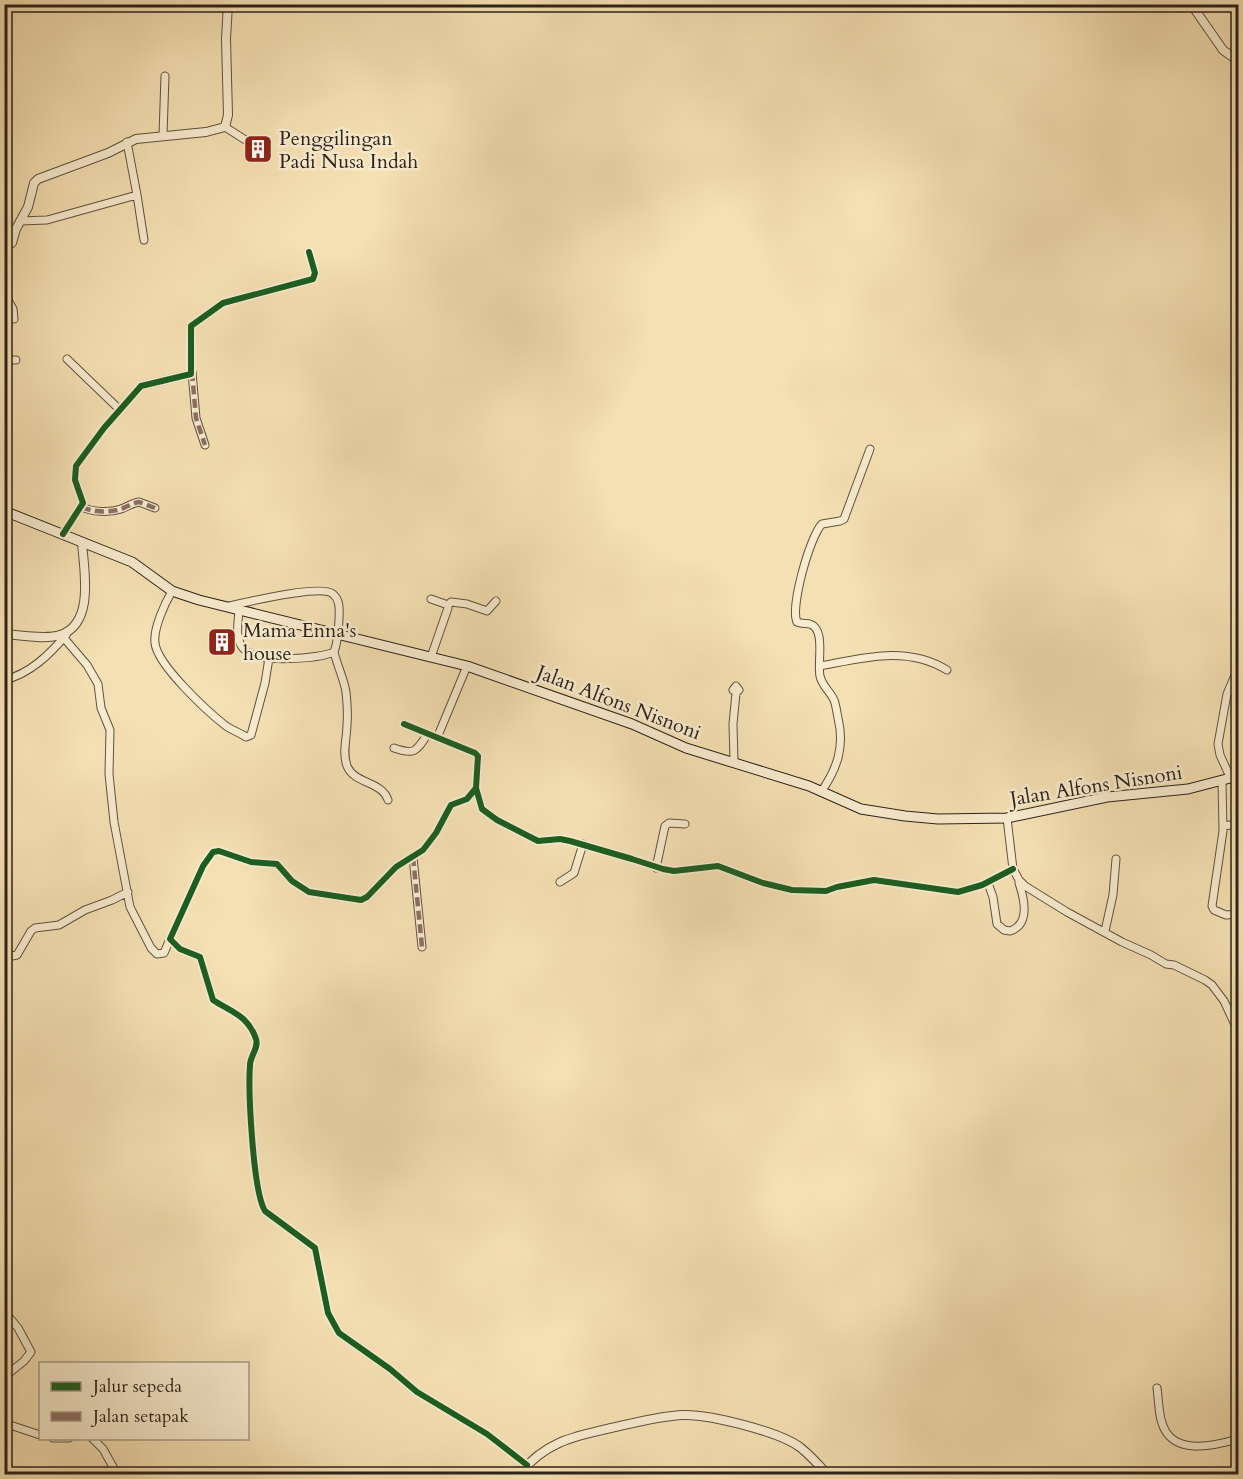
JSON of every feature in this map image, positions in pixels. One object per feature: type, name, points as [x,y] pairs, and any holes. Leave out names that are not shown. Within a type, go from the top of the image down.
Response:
[{"type":"main road","name":"Jalan Alfons Nisnoni","points":[[4,511],[132,562],[172,591],[224,607],[467,666],[632,724],[686,748],[809,786],[861,809],[905,816],[952,819],[1007,818],[1096,799],[1188,789],[1231,779]]},
{"type":"street","points":[[225,127],[228,114],[226,39],[228,4]]},
{"type":"street","points":[[1191,4],[1223,50],[1239,61]]},
{"type":"street","points":[[162,135],[165,76]]},
{"type":"street","points":[[4,246],[12,243],[16,229],[28,207],[36,180],[108,153],[127,142],[162,135],[206,132],[225,127],[248,141],[256,143]]},
{"type":"street","points":[[127,142],[144,240]]},
{"type":"street","points":[[20,221],[47,220],[137,195]]},
{"type":"street","points":[[205,445],[196,418],[191,326],[223,303],[314,279],[315,273],[309,252]]},
{"type":"street","points":[[4,293],[13,309],[14,319]]},
{"type":"street","points":[[67,359],[120,410]]},
{"type":"street","points":[[4,360],[16,360]]},
{"type":"street","points":[[63,534],[82,507],[82,497],[75,480],[77,463],[104,428],[141,386],[190,375],[192,372]]},
{"type":"street","points":[[821,792],[831,778],[840,756],[841,738],[834,700],[823,684],[820,666],[820,637],[815,627],[797,622],[794,614],[796,600],[814,536],[822,524],[844,519],[870,449]]},
{"type":"street","points":[[82,507],[89,511],[111,511],[139,502],[155,508]]},
{"type":"street","points":[[4,680],[22,674],[39,660],[48,656],[67,634],[81,612],[86,596],[82,543]]},
{"type":"street","points":[[224,607],[317,590],[334,594],[338,602],[338,635],[334,652],[346,692],[347,726],[344,744],[348,768],[355,776],[385,793],[388,800]]},
{"type":"street","points":[[172,591],[155,632],[156,648],[166,668],[199,702],[227,726],[246,737],[251,735],[269,658]]},
{"type":"street","points":[[431,599],[447,605]]},
{"type":"street","points":[[447,605],[451,602],[467,604],[487,611],[495,601]]},
{"type":"street","points":[[431,657],[448,608],[447,605]]},
{"type":"street","points":[[239,610],[238,633],[242,647],[258,657],[320,657],[334,652]]},
{"type":"street","points":[[4,634],[49,637],[67,634]]},
{"type":"street","points":[[67,634],[98,684],[101,708],[110,730],[109,774],[114,822],[133,914],[154,952],[160,955],[164,953],[203,866],[210,854],[215,851],[225,852],[251,862],[277,864],[292,881],[309,892],[362,900],[396,867],[423,850],[436,833],[451,805],[467,799],[476,788]]},
{"type":"street","points":[[820,666],[892,654],[917,657],[947,670]]},
{"type":"street","points":[[1239,656],[1236,673],[1227,694],[1218,744],[1220,755],[1231,779],[1212,906],[1214,910],[1226,915],[1239,914]]},
{"type":"street","points":[[437,738],[467,666]]},
{"type":"street","points":[[734,762],[733,724],[736,693]]},
{"type":"street","points":[[404,724],[467,749],[478,756],[476,788],[482,809],[497,820],[538,841],[560,839],[583,844],[632,858],[656,868],[674,871],[718,866],[764,883],[801,891],[826,891],[837,886],[874,880],[957,892],[988,883],[1013,869]]},
{"type":"street","points":[[394,748],[407,753],[413,752],[419,748],[427,735]]},
{"type":"street","points":[[988,883],[993,897],[997,924],[1010,931],[1019,926],[1024,914],[1024,901],[1019,880],[1013,869],[1007,818]]},
{"type":"street","points":[[656,868],[665,826],[669,823],[685,824]]},
{"type":"street","points":[[1223,826],[1239,824]]},
{"type":"street","points":[[560,882],[574,873],[583,844]]},
{"type":"street","points":[[413,857],[422,948]]},
{"type":"street","points":[[1105,931],[1113,895],[1116,859]]},
{"type":"street","points":[[1019,880],[1067,912],[1166,964],[1174,965],[1212,985],[1224,1001],[1239,1031]]},
{"type":"street","points":[[4,953],[17,955],[35,928],[59,925],[86,910],[128,892]]},
{"type":"street","points":[[170,939],[180,949],[200,957],[213,1000],[240,1015],[254,1035],[257,1044],[250,1063],[250,1094],[255,1174],[263,1207],[315,1248],[328,1313],[334,1328],[344,1338],[377,1360],[417,1392],[487,1434],[527,1465]]},
{"type":"street","points":[[4,1311],[18,1328],[31,1352],[24,1361],[4,1377]]},
{"type":"street","points":[[1157,1388],[1162,1423],[1166,1432],[1177,1440],[1189,1445],[1204,1447],[1239,1439]]},
{"type":"street","points":[[519,1474],[548,1448],[581,1435],[643,1421],[693,1415],[720,1420],[785,1439],[801,1448],[827,1474]]},
{"type":"street","points":[[4,1423],[39,1435]]},
{"type":"street","points":[[94,1440],[103,1449],[117,1474]]},
{"type":"marked path","points":[[192,372],[196,418],[205,445]]},
{"type":"marked path","points":[[82,507],[96,511],[111,511],[139,502],[155,508]]},
{"type":"marked path","points":[[413,857],[422,947]]},
{"type":"cycle path","points":[[63,534],[83,503],[75,480],[76,466],[104,428],[141,386],[191,374],[191,326],[223,303],[313,279],[315,273],[309,252]]},
{"type":"cycle path","points":[[404,724],[475,753],[478,756],[476,788],[482,809],[497,820],[538,841],[560,839],[570,841],[674,871],[718,866],[763,883],[792,890],[826,891],[874,880],[958,892],[982,885],[1013,869]]},
{"type":"cycle path","points":[[476,788],[467,799],[451,805],[436,833],[423,850],[396,867],[367,897],[361,900],[309,892],[292,881],[277,864],[251,862],[219,851],[213,852],[203,866],[170,939],[180,949],[200,957],[213,1000],[244,1019],[253,1031],[257,1042],[250,1065],[250,1096],[254,1163],[261,1200],[265,1211],[315,1248],[328,1313],[339,1333],[390,1369],[417,1392],[487,1434],[527,1465]]},
{"type":"place","name":"Penggilingan Padi Nusa Indah","points":[[258,149]]},
{"type":"place","name":"Mama Enna's house","points":[[222,642]]}]
